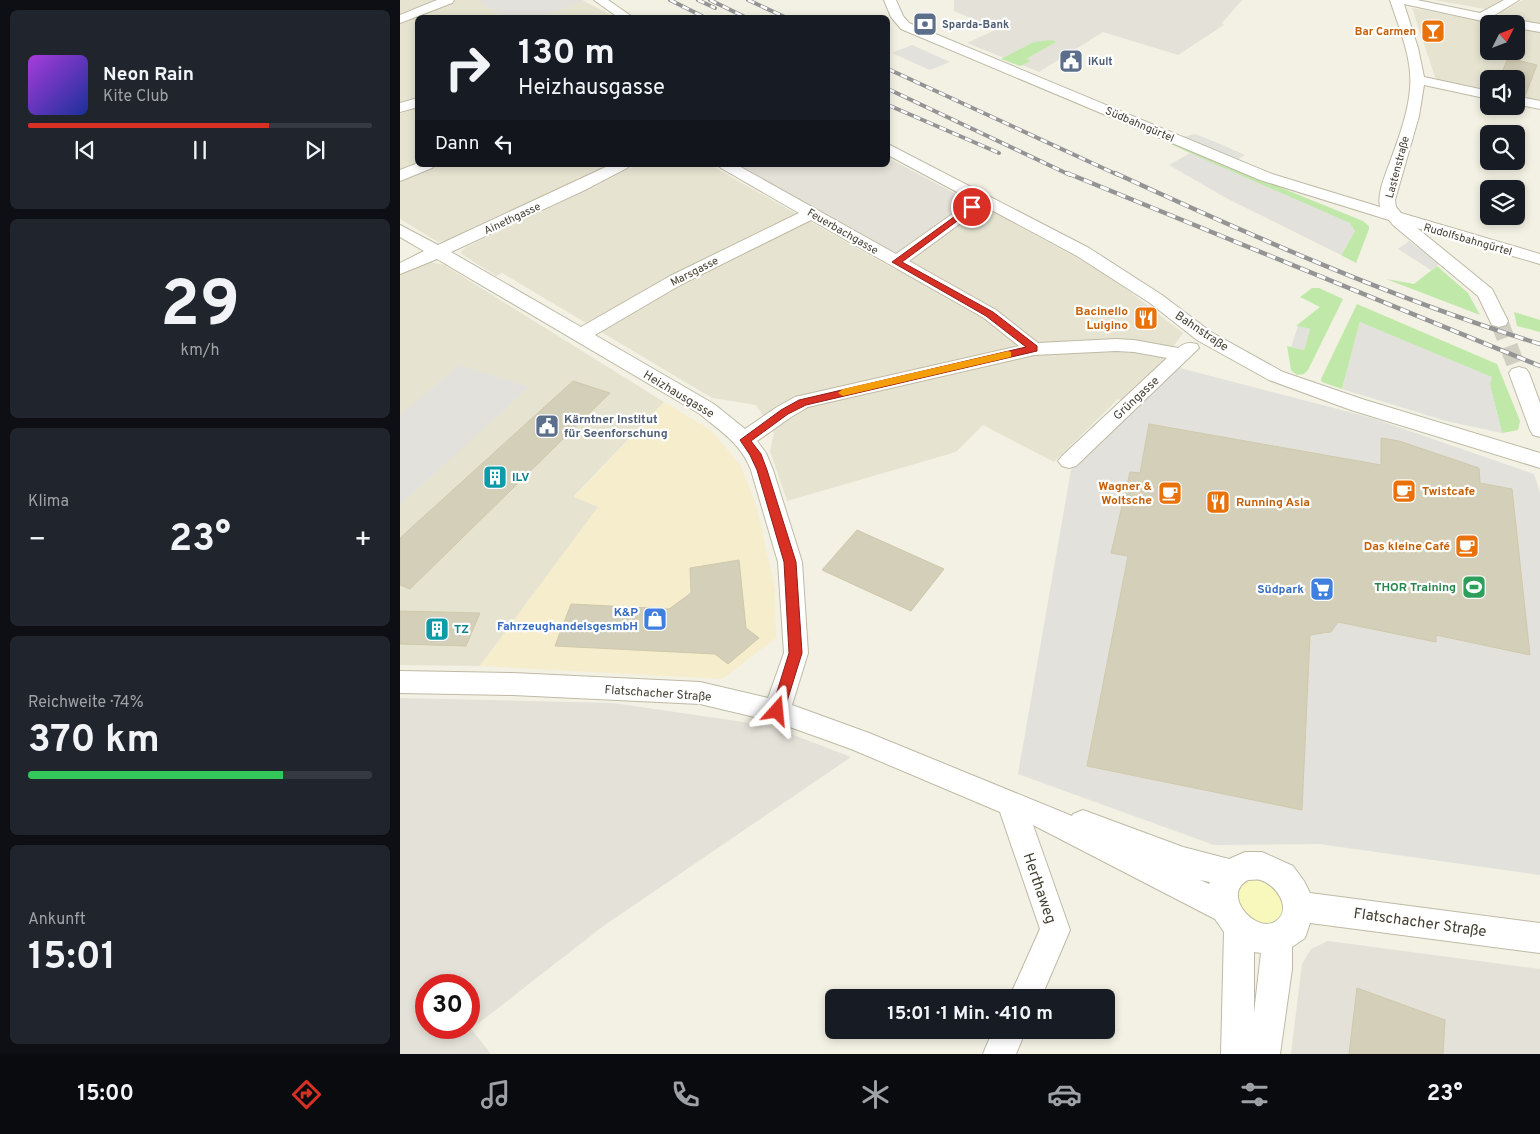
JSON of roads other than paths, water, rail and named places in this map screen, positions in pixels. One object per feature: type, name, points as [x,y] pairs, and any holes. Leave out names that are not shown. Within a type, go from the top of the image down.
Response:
[{"type":"street","points":[[600,0],[623,15]]},
{"type":"street","name":"Lastenstraße","points":[[1396,0],[1414,54],[1418,80],[1415,99],[1387,200],[1388,207],[1405,228],[1486,293],[1492,302],[1499,321]]},
{"type":"street","points":[[1400,0],[1480,18]]},
{"type":"street","points":[[1487,15],[1513,0]]},
{"type":"street","points":[[400,19],[440,1]]},
{"type":"street","name":"Südbahngürtel","points":[[892,5],[905,26],[1237,165],[1292,186],[1396,218]]},
{"type":"street","points":[[1525,26],[1540,28]]},
{"type":"street","points":[[1418,80],[1480,93]]},
{"type":"street","points":[[1525,102],[1540,105]]},
{"type":"street","points":[[400,108],[415,103]]},
{"type":"street","name":"Bahnstraße","points":[[890,150],[1083,252],[1115,272],[1204,336],[1276,376],[1358,405],[1540,461]]},
{"type":"street","points":[[400,176],[422,167]]},
{"type":"street","name":"Ainethgasse","points":[[400,269],[618,167]]},
{"type":"street","name":"Feuerbachgasse","points":[[730,167],[990,314],[1034,349]]},
{"type":"street","points":[[896,262],[984,199]]},
{"type":"street","name":"Marsgasse","points":[[580,336],[676,280],[811,213]]},
{"type":"street","name":"Rudolfsbahngürtel","points":[[1396,218],[1540,260]]},
{"type":"street","name":"Heizhausgasse","points":[[400,230],[707,409],[745,440],[755,454],[762,470],[790,562],[796,653],[777,711]]},
{"type":"street","points":[[1454,266],[1453,258],[1455,253],[1471,240]]},
{"type":"street","name":"Grüngasse","points":[[1069,461],[1181,355],[1204,336]]},
{"type":"street","points":[[745,440],[784,412],[802,402],[1034,349],[1116,345],[1181,355]]},
{"type":"street","points":[[1518,373],[1540,430]]},
{"type":"street","name":"Flatschacher Straße","points":[[400,682],[513,684],[700,693],[777,711],[860,741],[1045,817],[1232,918]]},
{"type":"street","name":"Herthaweg","points":[[1011,804],[1055,930],[1029,989]]},
{"type":"street","name":"Flatschacher Straße","points":[[1045,817],[1071,819],[1183,861],[1231,874]]},
{"type":"street","points":[[1232,918],[1258,938],[1277,938],[1294,926],[1299,906],[1294,891],[1283,876],[1262,866],[1245,866],[1231,874],[1223,890],[1232,918],[1237,1054]]},
{"type":"street","name":"Flatschacher Straße","points":[[1299,906],[1540,938]]},
{"type":"street","points":[[1264,1054],[1276,969],[1277,938]]},
{"type":"street","points":[[999,1054],[1006,1039]]},
{"type":"tunnel","points":[[1499,321],[1519,373]]},
{"type":"railway","points":[[670,0],[700,15]]},
{"type":"railway","points":[[698,0],[715,8]]},
{"type":"railway","points":[[710,0],[741,15]]},
{"type":"railway","points":[[748,0],[780,15]]},
{"type":"railway","points":[[890,70],[1118,175]]},
{"type":"railway","points":[[890,90],[1070,175]]},
{"type":"railway","points":[[890,106],[999,153]]},
{"type":"railway","points":[[1067,173],[1540,366]]},
{"type":"railway","points":[[1115,173],[1325,266],[1432,307],[1540,344]]},
{"type":"place","name":"Sparda-Bank","points":[[925,24]]},
{"type":"place","name":"Bar Carmen","points":[[1433,31]]},
{"type":"place","name":"iKult","points":[[1071,61]]},
{"type":"place","name":"Bacinello Luigino","points":[[1146,318]]},
{"type":"place","name":"Kärntner Institut für Seenforschung","points":[[547,426]]},
{"type":"place","name":"ILV","points":[[495,477]]},
{"type":"place","name":"Twistcafe","points":[[1404,491]]},
{"type":"place","name":"Wagner & Woltsche","points":[[1170,493]]},
{"type":"place","name":"Running Asia","points":[[1218,502]]},
{"type":"place","name":"Das kleine Café","points":[[1467,546]]},
{"type":"place","name":"THOR Training","points":[[1474,587]]},
{"type":"place","name":"Südpark","points":[[1322,589]]},
{"type":"place","name":"K&P FahrzeughandelsgesmbH","points":[[655,619]]},
{"type":"place","name":"TZ","points":[[437,629]]}]
